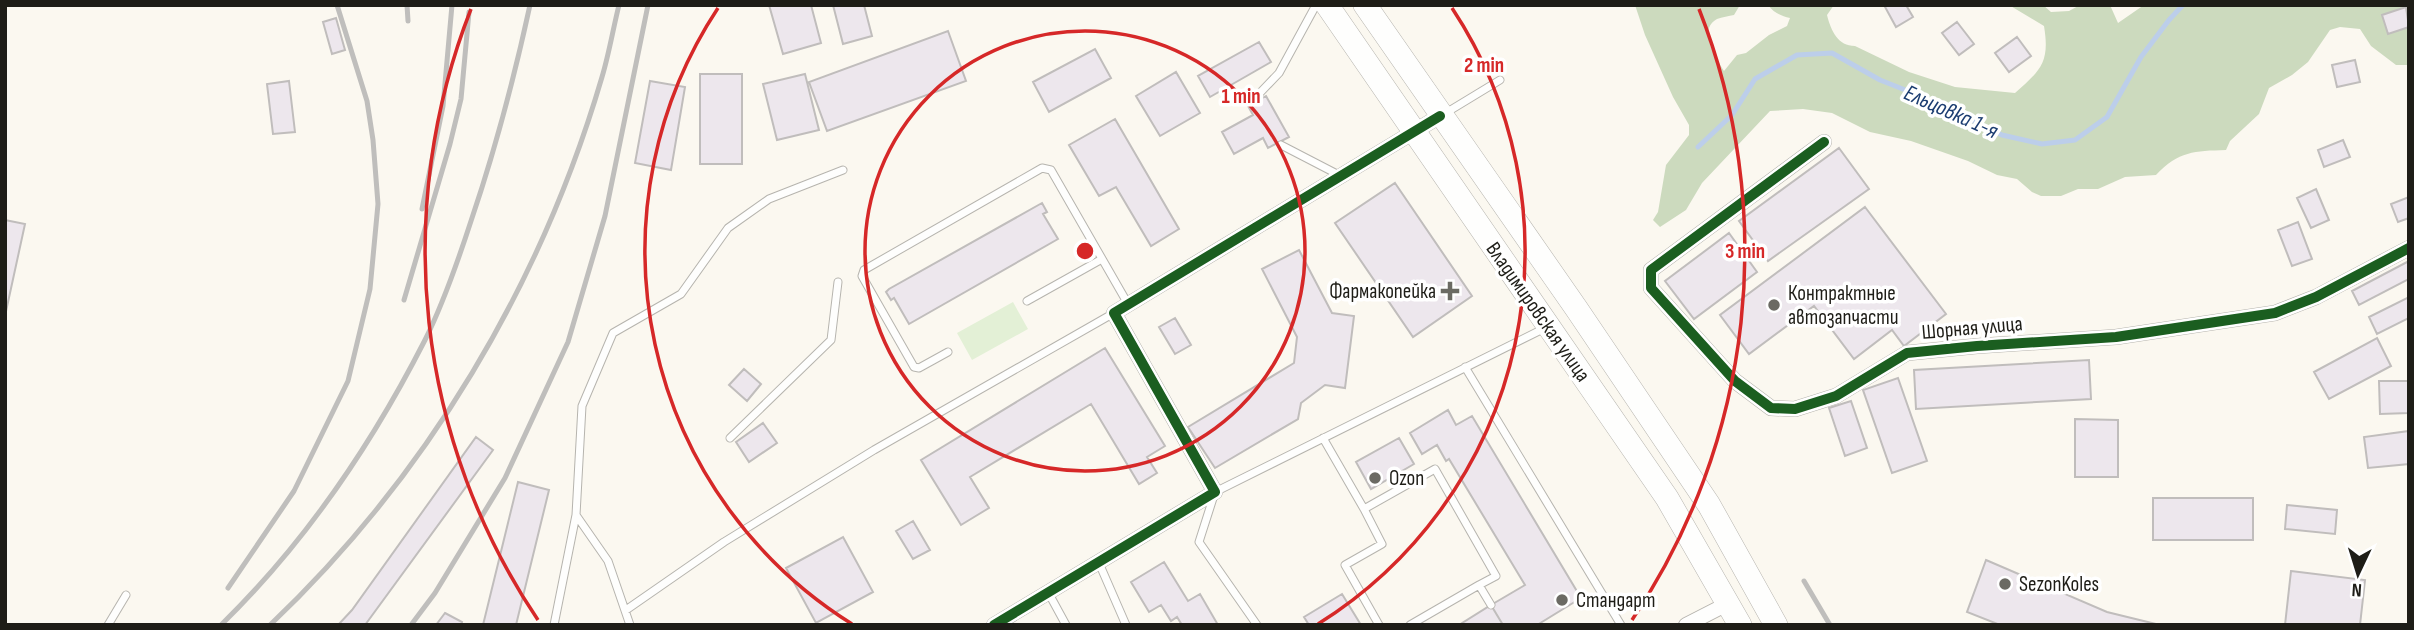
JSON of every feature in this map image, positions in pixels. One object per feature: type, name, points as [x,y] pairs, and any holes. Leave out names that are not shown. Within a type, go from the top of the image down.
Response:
[{"type":"main road","name":"Владимировская улица","points":[[1327,5],[1668,498],[1740,625]]},
{"type":"main road","name":"Владимировская улица","points":[[1365,5],[1709,505],[1776,625]]},
{"type":"street","points":[[994,625],[1215,492],[1114,313],[1440,116]]},
{"type":"street","name":"Шорная улица","points":[[1824,142],[1651,270],[1651,288],[1664,303],[1735,382],[1771,408],[1795,409],[1836,396],[1907,353],[2116,338],[2276,313],[2316,297],[2409,247]]},
{"type":"street","points":[[1686,625],[1729,603]]},
{"type":"lane","points":[[1256,97],[1279,73],[1316,5]]},
{"type":"lane","points":[[1440,116],[1500,80]]},
{"type":"lane","points":[[1281,145],[1341,176]]},
{"type":"lane","points":[[947,352],[919,368],[914,367],[862,276],[863,270],[1042,168],[1051,170],[1128,305]]},
{"type":"lane","points":[[554,625],[576,515],[582,406],[613,333],[681,294],[727,228],[769,198],[843,170]]},
{"type":"lane","points":[[1027,301],[1101,259]]},
{"type":"lane","points":[[730,438],[831,340],[838,282]]},
{"type":"lane","points":[[626,610],[723,542],[874,450],[1114,313]]},
{"type":"lane","points":[[1257,625],[1199,542],[1215,492],[1549,327]]},
{"type":"lane","points":[[1465,368],[1621,625]]},
{"type":"lane","points":[[1323,438],[1382,544],[1345,565],[1379,625]]},
{"type":"lane","points":[[1364,509],[1435,469],[1496,576],[1410,625]]},
{"type":"lane","points":[[576,515],[607,561],[630,625]]},
{"type":"lane","points":[[1098,562],[1126,625]]},
{"type":"lane","points":[[1479,586],[1491,605]]},
{"type":"lane","points":[[1048,592],[1066,625]]},
{"type":"lane","points":[[108,625],[125,595]]},
{"type":"green space","points":[[1635,5],[1740,5],[1734,15],[1717,19],[1709,30],[1710,44],[1724,71],[1737,55],[1746,53],[1769,35],[1787,26],[1790,18],[1778,14],[1768,5],[1834,5],[1827,15],[1833,32],[1844,43],[1909,72],[1955,87],[2015,93],[2041,64],[2046,38],[2044,26],[2009,5],[2043,5],[2051,12],[2069,11],[2080,5],[2110,5],[2118,23],[2144,5],[2409,5],[2409,65],[2396,65],[2371,46],[2360,29],[2340,27],[2330,30],[2308,62],[2269,88],[2259,114],[2230,141],[2226,150],[2188,154],[2172,161],[2156,175],[2125,177],[2098,189],[2078,189],[2061,196],[2041,196],[2017,179],[1997,175],[1968,161],[1911,141],[1870,132],[1832,113],[1803,109],[1770,111],[1702,183],[1686,210],[1660,227],[1653,220],[1658,212],[1666,165],[1689,135],[1689,125],[1645,35]]},
{"type":"green space","points":[[1013,302],[1028,329],[972,360],[957,333]]},
{"type":"building","points":[[769,5],[811,5],[821,43],[783,54]]},
{"type":"building","points":[[833,5],[864,5],[872,36],[843,44]]},
{"type":"building","points":[[1884,5],[1906,5],[1913,17],[1896,27]]},
{"type":"building","points":[[2406,7],[2409,27],[2388,34],[2382,15]]},
{"type":"building","points":[[336,18],[345,50],[332,54],[323,22]]},
{"type":"building","points":[[1957,22],[1974,44],[1959,55],[1942,33]]},
{"type":"building","points":[[948,31],[966,81],[827,131],[809,82]]},
{"type":"building","points":[[2017,37],[2031,56],[2009,72],[1995,53]]},
{"type":"building","points":[[1259,42],[1271,62],[1210,97],[1198,76]]},
{"type":"building","points":[[1095,49],[1111,78],[1049,112],[1033,82]]},
{"type":"building","points":[[2355,60],[2360,82],[2337,87],[2332,65]]},
{"type":"building","points":[[1176,72],[1200,113],[1160,136],[1136,96]]},
{"type":"building","points":[[700,74],[742,74],[742,164],[700,164]]},
{"type":"building","points":[[805,74],[819,130],[777,140],[763,84]]},
{"type":"building","points":[[289,81],[295,132],[273,134],[267,84]]},
{"type":"building","points":[[650,81],[685,87],[671,170],[635,163]]},
{"type":"building","points":[[1266,96],[1289,137],[1268,148],[1263,138],[1234,154],[1222,132],[1253,115],[1248,106]]},
{"type":"building","points":[[1115,119],[1179,229],[1151,246],[1116,187],[1099,196],[1069,145]]},
{"type":"building","points":[[2343,140],[2350,157],[2324,167],[2318,150]]},
{"type":"building","points":[[1839,148],[1869,189],[1768,261],[1739,221]]},
{"type":"building","points":[[1395,183],[1472,296],[1413,337],[1335,223]]},
{"type":"building","points":[[2316,189],[2329,220],[2311,228],[2297,198]]},
{"type":"building","points":[[2409,197],[2409,218],[2398,222],[2391,204]]},
{"type":"building","points":[[1042,203],[1047,212],[1043,214],[1058,239],[909,324],[894,298],[891,300],[886,292],[889,289]]},
{"type":"building","points":[[1865,207],[1946,314],[1904,346],[1892,330],[1854,359],[1814,306],[1749,354],[1720,315]]},
{"type":"building","points":[[5,220],[25,224],[5,316]]},
{"type":"building","points":[[2298,222],[2312,259],[2292,266],[2278,230]]},
{"type":"building","points":[[1729,233],[1757,272],[1694,319],[1665,281]]},
{"type":"building","points":[[1299,250],[1332,313],[1354,316],[1345,388],[1325,385],[1301,403],[1298,419],[1215,468],[1188,427],[1294,363],[1297,337],[1262,269]]},
{"type":"building","points":[[2409,261],[2409,279],[2359,305],[2352,291]]},
{"type":"building","points":[[2409,297],[2409,318],[2377,334],[2369,317]]},
{"type":"building","points":[[1175,318],[1191,345],[1175,354],[1159,327]]},
{"type":"building","points":[[2377,338],[2391,366],[2329,399],[2314,372]]},
{"type":"building","points":[[1105,348],[1165,446],[1147,457],[1157,473],[1139,484],[1091,404],[970,477],[989,508],[961,525],[921,460]]},
{"type":"building","points":[[2089,360],[2091,399],[1916,409],[1914,370]]},
{"type":"building","points":[[744,369],[761,384],[747,401],[729,385]]},
{"type":"building","points":[[1898,378],[1927,461],[1892,473],[1863,390]]},
{"type":"building","points":[[2379,381],[2409,381],[2409,413],[2380,414]]},
{"type":"building","points":[[1851,401],[1867,448],[1845,456],[1829,408]]},
{"type":"building","points":[[1448,410],[1456,425],[1472,416],[1581,598],[1537,625],[1503,625],[1491,605],[1525,585],[1449,459],[1446,461],[1437,445],[1422,454],[1410,433]]},
{"type":"building","points":[[2075,419],[2118,420],[2118,477],[2075,477]]},
{"type":"building","points":[[763,423],[777,443],[749,462],[736,442]]},
{"type":"building","points":[[2409,431],[2409,464],[2368,468],[2364,437]]},
{"type":"building","points":[[476,437],[493,450],[365,625],[338,625],[352,610]]},
{"type":"building","points":[[1399,438],[1414,464],[1371,489],[1356,462]]},
{"type":"building","points":[[518,482],[549,490],[516,625],[483,625]]},
{"type":"building","points":[[2153,498],[2253,498],[2253,540],[2153,540]]},
{"type":"building","points":[[2287,505],[2337,510],[2335,534],[2285,529]]},
{"type":"building","points":[[913,521],[930,550],[913,559],[896,531]]},
{"type":"building","points":[[843,537],[873,592],[816,623],[786,568]]},
{"type":"building","points":[[1986,560],[2107,612],[2160,625],[2000,625],[1967,612]]},
{"type":"building","points":[[1164,562],[1188,601],[1200,594],[1218,625],[1182,625],[1177,617],[1171,621],[1161,605],[1149,612],[1131,582]]},
{"type":"building","points":[[2291,571],[2365,580],[2360,625],[2285,625]]},
{"type":"building","points":[[1342,594],[1361,625],[1309,625],[1304,617]]},
{"type":"building","points":[[1491,605],[1503,625],[1459,625]]},
{"type":"building","points":[[445,613],[462,622],[461,625],[436,625]]},
{"type":"waterway","name":"Ельцовка 1-я","points":[[1698,147],[1732,115],[1755,79],[1797,55],[1832,53],[1880,80],[1928,99],[2002,135],[2042,144],[2075,140],[2107,117],[2141,57],[2183,5]]},
{"type":"railway","points":[[228,588],[294,491],[348,381],[370,289],[378,204],[373,140],[367,101],[337,5]]},
{"type":"railway","points":[[407,5],[408,21]]},
{"type":"railway","points":[[422,209],[443,106],[452,5]]},
{"type":"railway","points":[[221,625],[281,560],[335,491],[383,417],[425,340],[450,281],[480,194],[530,5]]},
{"type":"railway","points":[[270,625],[327,567],[380,506],[428,441],[472,373],[512,303],[577,154],[604,68],[619,5]]},
{"type":"railway","points":[[411,625],[435,593],[505,478],[568,342],[605,216],[648,5]]},
{"type":"railway","points":[[404,300],[461,99],[469,12]]},
{"type":"railway","points":[[1804,581],[1830,625]]},
{"type":"cycle path","points":[[994,625],[1215,492],[1114,313],[1440,116]]},
{"type":"cycle path","points":[[1824,142],[1651,270],[1651,288],[1735,381],[1771,408],[1795,409],[1836,396],[1907,353],[2116,337],[2275,313],[2316,297],[2409,248]]},
{"type":"place","name":"Фармакопейка","points":[[1450,291]]},
{"type":"place","name":"Контрактные автозапчасти","points":[[1774,305]]},
{"type":"place","name":"Ozon","points":[[1375,478]]},
{"type":"place","name":"SezonKoles","points":[[2005,584]]},
{"type":"place","name":"Стандарт","points":[[1562,600]]}]
